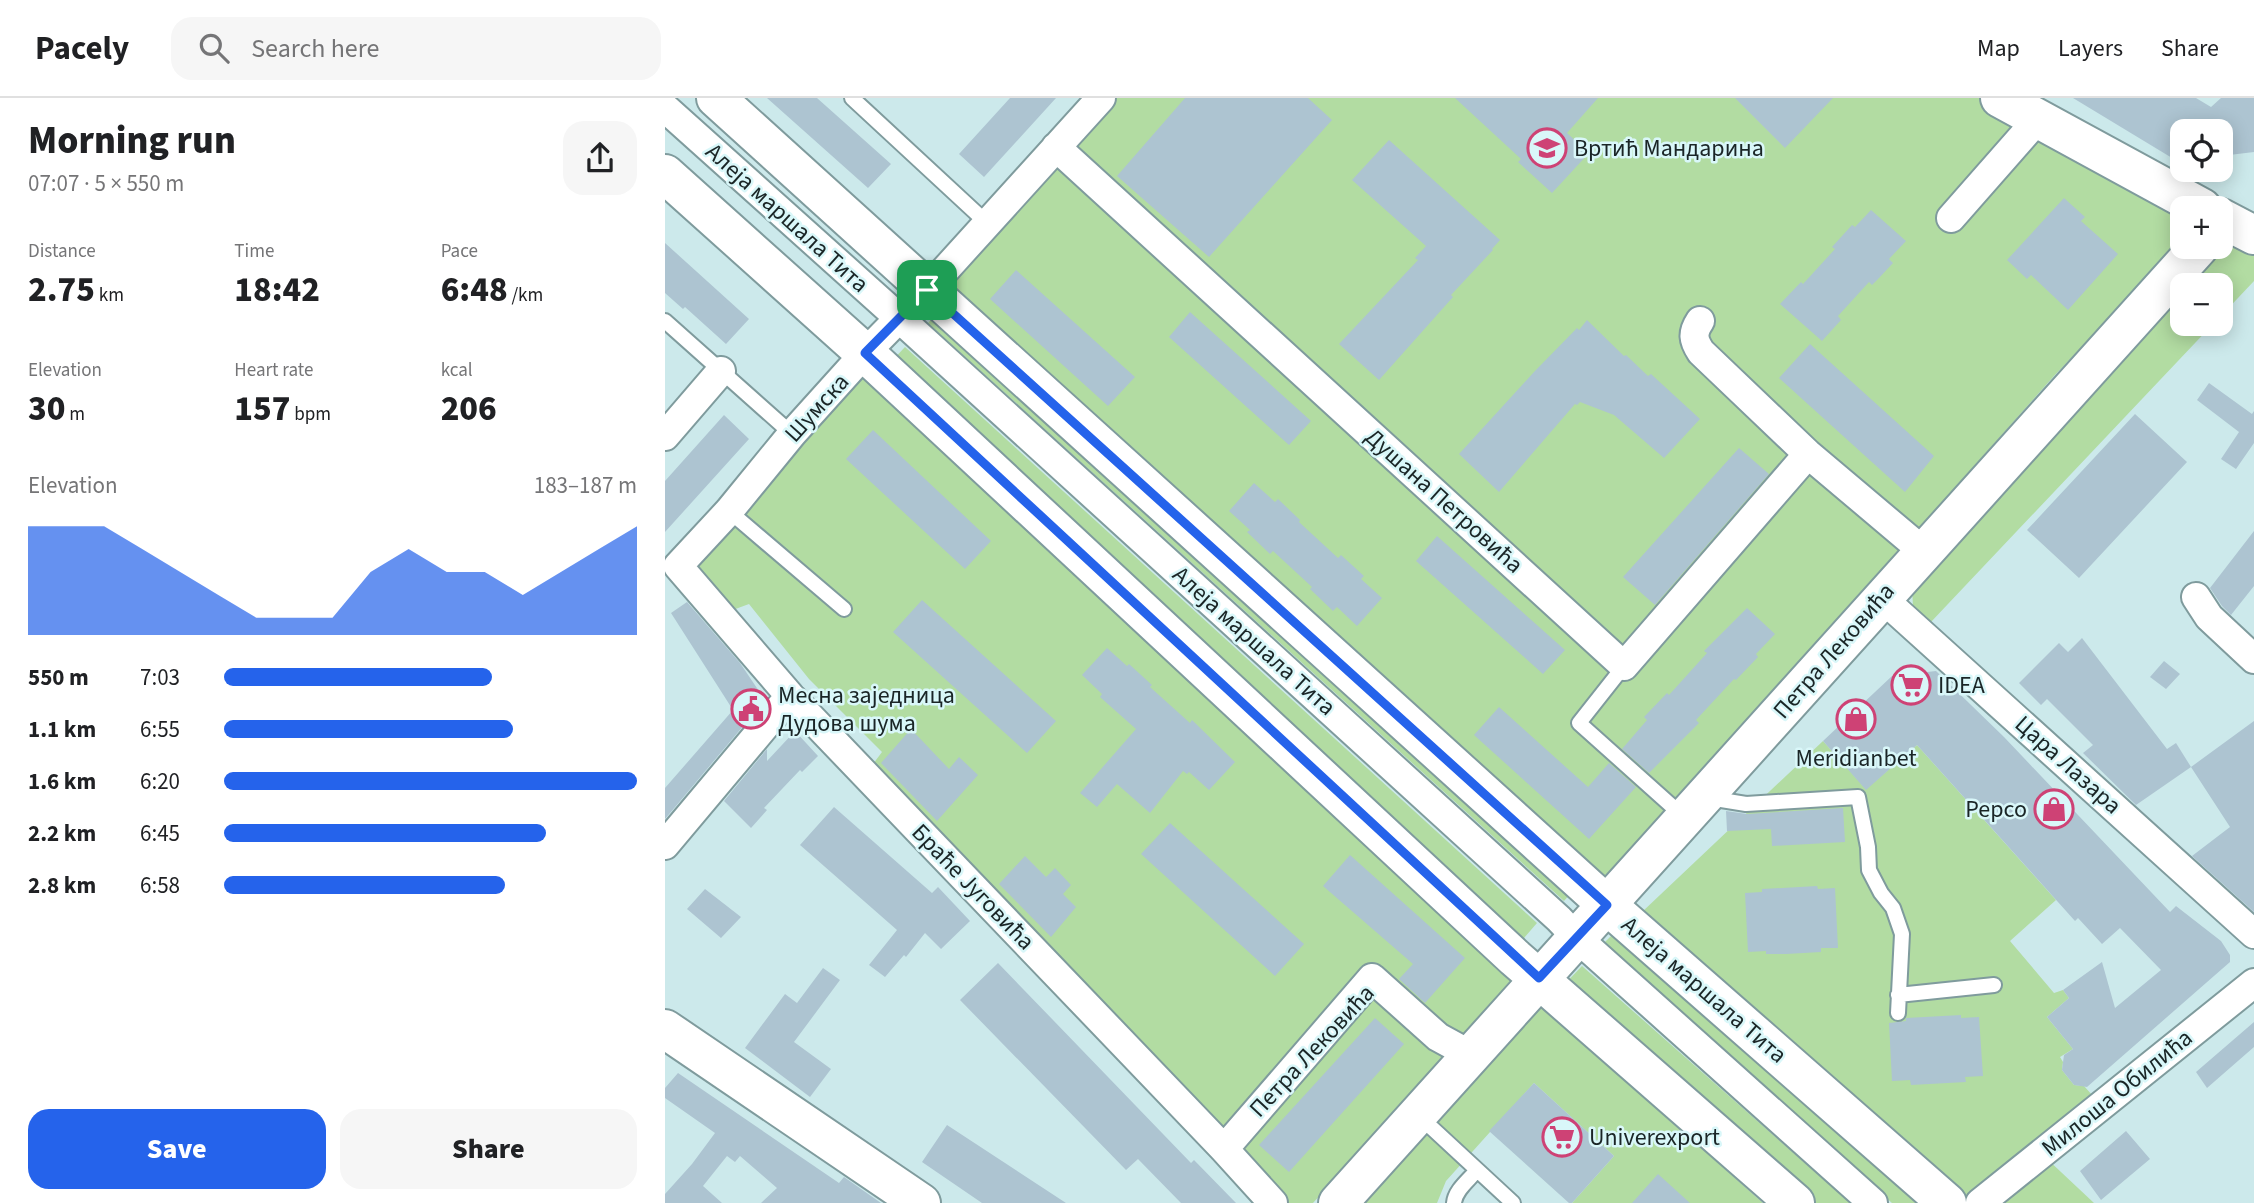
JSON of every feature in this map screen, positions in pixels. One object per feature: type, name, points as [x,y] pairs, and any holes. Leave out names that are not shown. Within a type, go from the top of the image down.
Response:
[{"type":"street","name":"Алеја маршала Тита","points":[[716,98],[1607,905],[1947,1203]]},
{"type":"street","name":"Шумска","points":[[678,566],[865,353],[927,290],[1101,98]]},
{"type":"street","points":[[2000,98],[2170,196]]},
{"type":"street","name":"Алеја маршала Тита","points":[[665,108],[898,317],[1576,937],[1873,1203]]},
{"type":"street","points":[[1951,218],[2038,119]]},
{"type":"street","name":"Душана Петровића","points":[[1056,147],[1624,666]]},
{"type":"street","name":"Алеја маршала Тита","points":[[665,174],[865,353],[1539,978],[1795,1203]]},
{"type":"street","name":"Петра Лековића","points":[[1338,1203],[1695,808],[1881,597],[2189,259]]},
{"type":"street","points":[[1700,321],[1693,331],[1701,352],[1808,454],[1923,551]]},
{"type":"street","points":[[665,436],[721,371]]},
{"type":"street","points":[[1624,666],[1808,454]]},
{"type":"street","name":"Браће Југовића","points":[[678,566],[790,696],[1273,1203]]},
{"type":"street","name":"Цара Лазара","points":[[1881,597],[2254,934]]},
{"type":"street","points":[[2196,597],[2209,617],[2254,659]]},
{"type":"street","points":[[665,845],[790,696]]},
{"type":"street","name":"Петра Лековића","points":[[1224,1149],[1372,978],[1439,1037],[1471,1055]]},
{"type":"street","name":"Милоша Обилића","points":[[1980,1203],[2254,983]]},
{"type":"street","points":[[665,1029],[921,1203]]},
{"type":"lane","points":[[852,98],[987,223]]},
{"type":"lane","points":[[665,321],[792,434]]},
{"type":"lane","points":[[729,511],[844,609]]},
{"type":"lane","points":[[1624,666],[1579,723],[1695,808],[1858,797],[1868,847],[1869,870],[1881,893],[1893,908],[1902,934],[1898,1013]]},
{"type":"lane","points":[[1898,995],[1994,985]]},
{"type":"lane","points":[[1417,1115],[1513,1203]]},
{"type":"lane","points":[[1454,1203],[1459,1190],[1477,1170]]},
{"type":"green space","points":[[1112,98],[1985,98],[2170,201],[2170,254],[2054,376],[1600,889],[938,291]]},
{"type":"green space","points":[[2236,240],[2254,249],[2254,281],[2233,303],[2233,273],[2195,273],[2208,259],[2233,259],[2233,242]]},
{"type":"green space","points":[[2170,301],[2170,336],[2202,336],[1930,623],[1913,608],[1912,585]]},
{"type":"green space","points":[[940,310],[1578,885],[1564,901],[928,323]]},
{"type":"green space","points":[[905,347],[1537,923],[1518,945],[1534,960],[1313,1203],[1282,1203],[870,768],[882,752],[809,679],[749,604],[730,611],[686,565],[866,362],[875,388],[1494,962],[890,363]]},
{"type":"green space","points":[[1823,741],[1866,789],[1917,745],[2056,900],[2010,941],[2054,993],[2063,990],[2069,998],[2047,1017],[2073,1049],[2060,1057],[2063,1062],[2062,1070],[2074,1085],[2084,1086],[2101,1105],[1981,1196],[1962,1195],[1962,1189],[1642,912]]},
{"type":"green space","points":[[1622,925],[1930,1203],[1892,1203],[1603,944]]},
{"type":"green space","points":[[1582,966],[1850,1203],[1809,1203],[1560,989]]},
{"type":"green space","points":[[1535,1000],[1763,1203],[1572,1203],[1614,1156],[1534,1083],[1446,1181],[1437,1203],[1356,1203]]},
{"type":"green space","points":[[2045,1157],[2094,1203],[1985,1203]]},
{"type":"building","points":[[767,98],[817,98],[891,164],[868,188]]},
{"type":"building","points":[[1010,98],[1056,98],[984,177],[959,154]]},
{"type":"building","points":[[1185,98],[1308,98],[1332,120],[1209,257],[1117,176]]},
{"type":"building","name":"Вртић Мандарина","points":[[1455,98],[1598,98],[1567,133],[1589,153],[1552,193],[1518,162],[1521,159]]},
{"type":"building","points":[[1735,98],[1833,98],[1785,148]]},
{"type":"building","points":[[2073,98],[2196,98],[2211,107],[2221,98],[2254,98],[2254,152],[2233,155],[2233,119],[2170,119],[2170,157]]},
{"type":"building","points":[[1389,140],[1500,240],[1379,380],[1339,344],[1418,260],[1415,258],[1426,246],[1352,180]]},
{"type":"building","points":[[2064,198],[2085,217],[2081,221],[2118,254],[2068,310],[2031,275],[2027,279],[2007,260]]},
{"type":"building","points":[[1871,210],[1906,241],[1889,259],[1893,263],[1872,285],[1869,282],[1838,316],[1841,320],[1822,341],[1780,304],[1801,282],[1803,284],[1835,249],[1832,247],[1852,225],[1855,227]]},
{"type":"building","points":[[665,243],[749,319],[726,344],[665,293]]},
{"type":"building","points":[[1016,270],[1135,377],[1108,406],[990,299]]},
{"type":"building","points":[[1190,312],[1311,421],[1289,445],[1169,337]]},
{"type":"building","points":[[1587,320],[1624,356],[1648,376],[1651,374],[1700,419],[1664,458],[1614,415],[1580,402],[1575,404],[1499,492],[1459,454],[1534,372]]},
{"type":"building","points":[[1810,344],[1934,456],[1905,492],[1779,378]]},
{"type":"building","points":[[2209,383],[2252,414],[2254,411],[2254,443],[2236,469],[2221,459],[2239,432],[2197,400]]},
{"type":"building","points":[[2135,414],[2187,462],[2079,578],[2027,530]]},
{"type":"building","points":[[724,415],[749,439],[665,532],[665,481]]},
{"type":"building","points":[[873,430],[991,541],[965,569],[846,459]]},
{"type":"building","points":[[1739,448],[1769,474],[1655,605],[1623,577]]},
{"type":"building","points":[[1254,483],[1275,502],[1278,499],[1338,558],[1341,555],[1364,576],[1361,579],[1382,598],[1357,626],[1337,607],[1333,611],[1310,589],[1312,587],[1273,551],[1270,554],[1229,511]]},
{"type":"building","points":[[2254,531],[2254,586],[2231,615],[2210,588]]},
{"type":"building","points":[[1437,536],[1565,650],[1543,674],[1416,561]]},
{"type":"building","points":[[922,600],[1056,721],[1027,753],[893,632]]},
{"type":"building","points":[[687,602],[740,663],[765,700],[665,819],[665,788],[733,710],[671,613]]},
{"type":"building","points":[[1747,608],[1775,634],[1756,654],[1758,657],[1696,720],[1699,723],[1649,773],[1622,749],[1647,720],[1644,717],[1667,693],[1669,695],[1707,653],[1704,651]]},
{"type":"building","points":[[2082,638],[2167,749],[2176,743],[2191,767],[2136,805],[2083,753],[2093,745],[2047,699],[2041,705],[2019,683],[2059,643],[2068,652]]},
{"type":"building","points":[[1107,648],[1127,666],[1129,664],[1190,723],[1192,720],[1235,762],[1209,790],[1189,772],[1187,774],[1183,771],[1150,813],[1117,784],[1097,807],[1080,793],[1136,729],[1100,697],[1102,694],[1082,675]]},
{"type":"building","points":[[2164,661],[2180,674],[2166,689],[2150,677]]},
{"type":"building","points":[[1936,671],[2004,737],[2170,912],[2176,906],[2221,941],[2230,955],[2230,962],[2087,1087],[2074,1085],[2062,1070],[2064,1055],[2073,1049],[2047,1017],[2069,998],[2063,990],[2102,962],[2115,1008],[2161,970],[2120,928],[2102,944],[2078,918],[2075,921],[1917,745],[1866,790],[1823,741],[1892,676]]},
{"type":"building","points":[[1499,707],[1588,787],[1609,763],[1636,787],[1589,839],[1474,735]]},
{"type":"building","points":[[2254,721],[2254,912],[2192,856],[2230,827],[2191,767]]},
{"type":"building","points":[[911,729],[949,769],[959,757],[978,775],[937,821],[881,763]]},
{"type":"building","points":[[795,731],[818,756],[802,772],[800,770],[764,808],[767,810],[751,828],[724,801],[767,749],[767,761]]},
{"type":"building","points":[[834,807],[932,893],[938,887],[970,921],[941,949],[925,933],[885,977],[869,965],[897,930],[800,845]]},
{"type":"building","points":[[1843,808],[1845,842],[1772,846],[1771,829],[1727,831],[1726,811],[1747,814]]},
{"type":"building","points":[[1170,823],[1304,944],[1275,976],[1141,854]]},
{"type":"building","points":[[1350,855],[1465,958],[1425,1003],[1399,979],[1413,964],[1323,886]]},
{"type":"building","points":[[1025,856],[1046,877],[1055,868],[1071,885],[1063,894],[1076,907],[1051,937],[999,884]]},
{"type":"building","points":[[1817,886],[1818,889],[1835,888],[1838,948],[1786,954],[1748,952],[1745,893],[1762,892],[1762,889]]},
{"type":"building","points":[[705,889],[741,917],[721,938],[687,909]]},
{"type":"building","points":[[998,963],[1191,1163],[1194,1160],[1236,1203],[1181,1203],[1138,1159],[1126,1170],[960,1000]]},
{"type":"building","points":[[823,968],[840,980],[794,1042],[831,1069],[810,1097],[745,1048],[785,994],[797,1003]]},
{"type":"building","points":[[1961,1015],[1961,1018],[1979,1017],[1983,1076],[1965,1077],[1966,1082],[1911,1085],[1910,1080],[1892,1081],[1889,1023],[1906,1021],[1906,1018]]},
{"type":"building","points":[[1375,1018],[1404,1044],[1289,1172],[1259,1145]]},
{"type":"building","points":[[2254,1022],[2254,1047],[2207,1088],[2196,1072]]},
{"type":"building","points":[[678,1073],[839,1183],[844,1177],[881,1203],[761,1203],[777,1188],[740,1156],[735,1162],[727,1156],[703,1186],[722,1203],[665,1203],[665,1194],[715,1133],[665,1098],[665,1088]]},
{"type":"building","points":[[1534,1083],[1614,1156],[1572,1203],[1489,1131]]},
{"type":"building","points":[[947,1125],[1066,1203],[982,1203],[922,1162]]},
{"type":"building","points":[[2126,1131],[2150,1159],[2101,1200],[2080,1171]]},
{"type":"building","points":[[1658,1174],[1690,1203],[1632,1203]]},
{"type":"place","name":"Вртић Мандарина","points":[[1547,148]]},
{"type":"place","name":"IDEA","points":[[1911,685]]},
{"type":"place","name":"Месна заједница Дудова шума","points":[[751,709]]},
{"type":"place","name":"Meridianbet","points":[[1856,719]]},
{"type":"place","name":"Pepco","points":[[2054,809]]},
{"type":"place","name":"Univerexport","points":[[1562,1137]]},
{"type":"route","points":[[927,290],[1607,905],[1539,978],[865,353],[927,290]]}]
